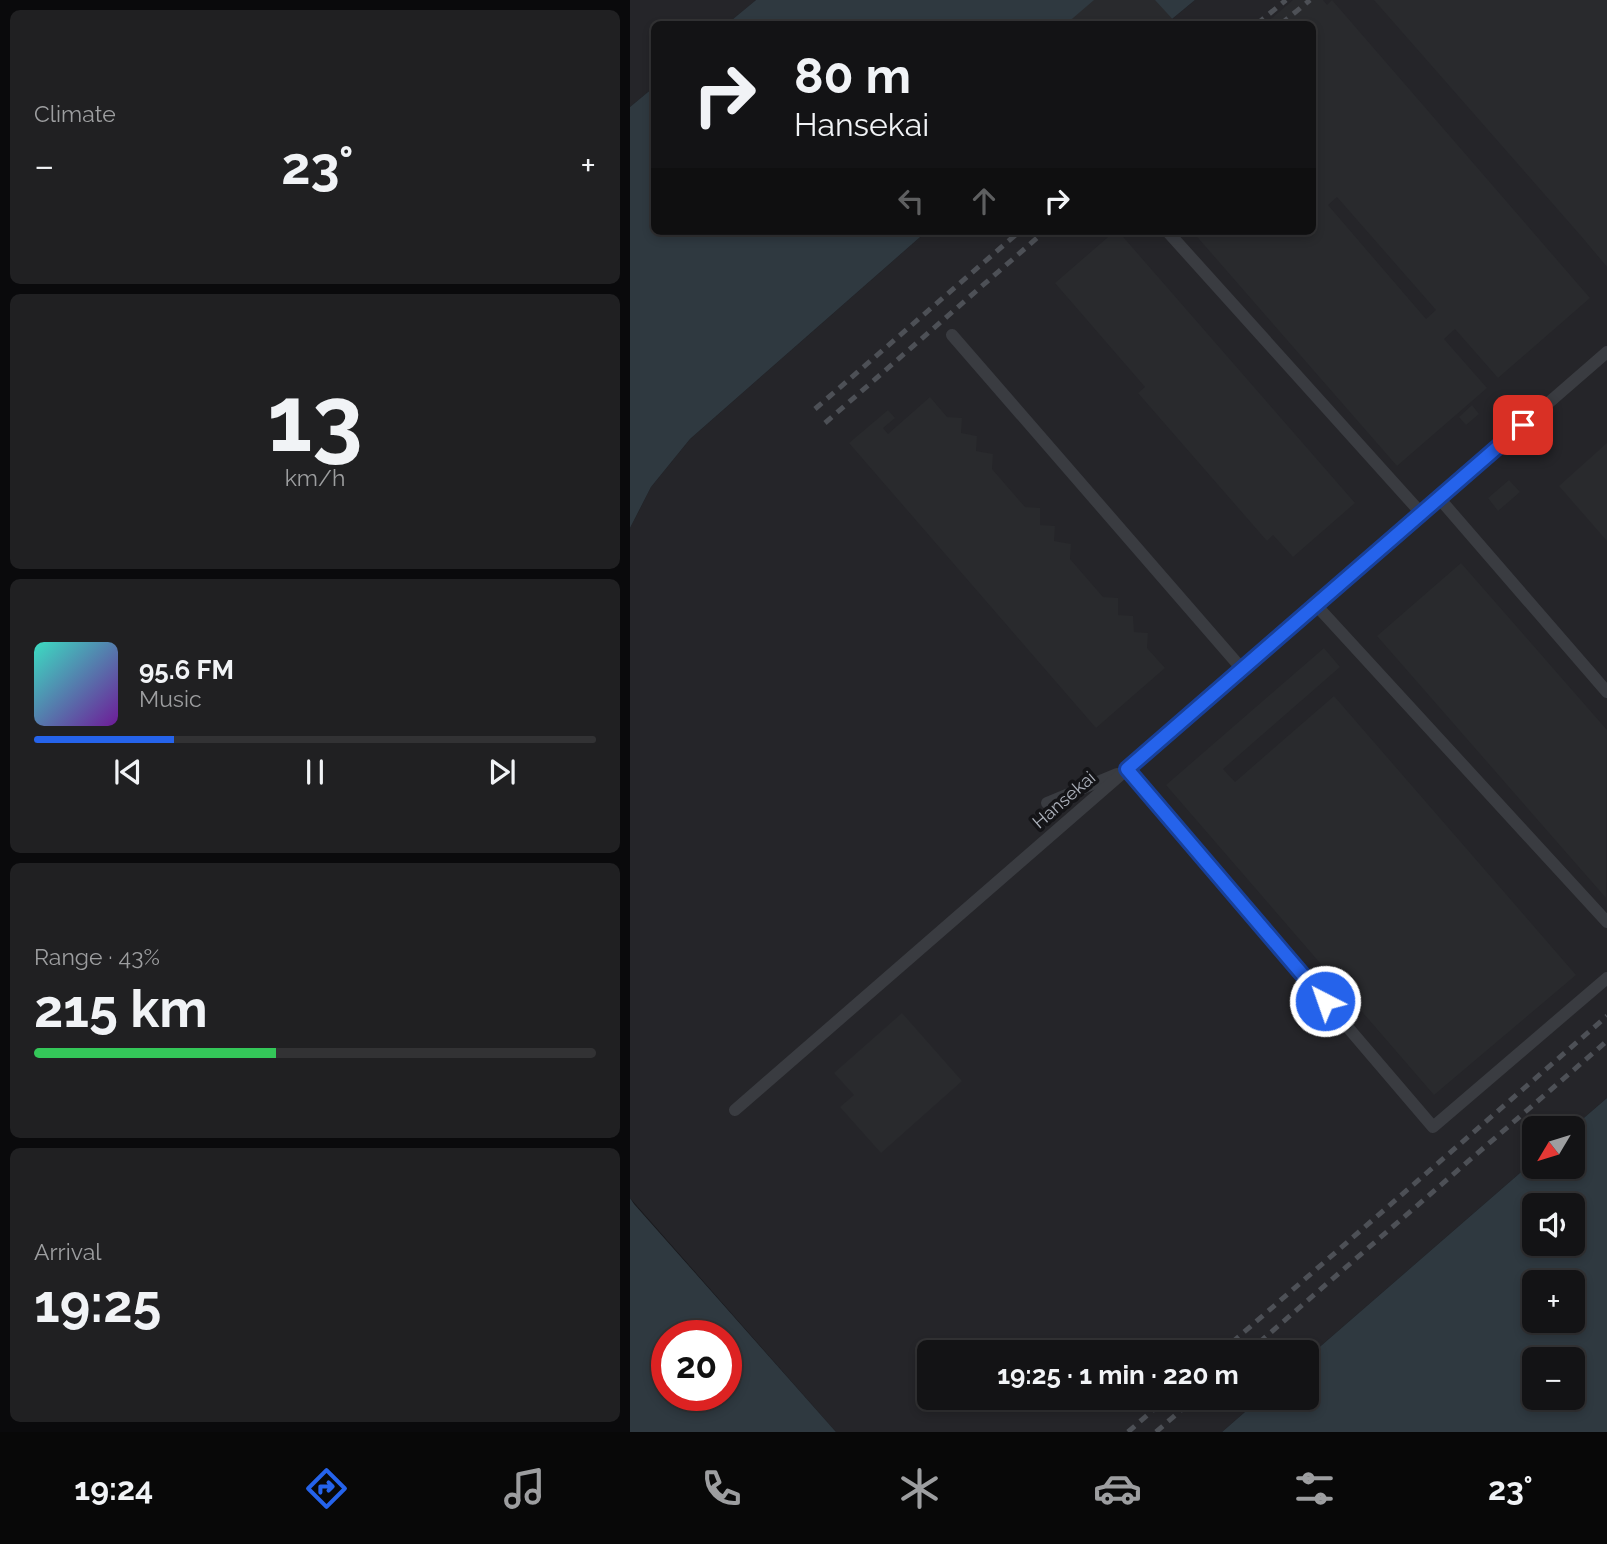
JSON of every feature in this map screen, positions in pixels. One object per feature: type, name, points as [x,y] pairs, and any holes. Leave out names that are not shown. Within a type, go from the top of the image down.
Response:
[{"type":"lane","points":[[1171,235],[1421,513]]},
{"type":"lane","points":[[951,335],[1242,669]]},
{"type":"lane","name":"Hansekai","points":[[735,1110],[1607,352]]},
{"type":"lane","points":[[1439,498],[1607,692]]},
{"type":"lane","points":[[1316,604],[1607,922]]},
{"type":"lane","points":[[1047,803],[1127,769],[1433,1127],[1607,978]]},
{"type":"shaded area","points":[[630,0],[756,0],[731,21],[651,21],[651,90],[630,107]]},
{"type":"shaded area","points":[[756,0],[1195,0],[1170,21],[731,21]]},
{"type":"shaded area","points":[[1195,0],[1607,0],[1607,1098],[1586,1116],[1522,1116],[1522,1171],[1319,1348],[1319,1340],[917,1340],[917,1410],[1247,1410],[1222,1432],[836,1432],[742,1325],[742,1320],[737,1320],[630,1198],[630,528],[651,487],[690,439],[922,235],[1316,235],[1316,21],[1170,21]]},
{"type":"shaded area","points":[[651,90],[651,235],[922,235],[690,439],[651,487],[630,528],[630,107]]},
{"type":"shaded area","points":[[1607,1098],[1607,1432],[1222,1432],[1247,1410],[1319,1410],[1319,1348],[1522,1171],[1522,1180],[1586,1180],[1586,1116]]},
{"type":"shaded area","points":[[630,1198],[737,1320],[651,1320],[651,1411],[742,1411],[742,1326],[836,1432],[630,1432]]},
{"type":"building","points":[[1094,0],[1155,0],[1174,21],[1070,21]]},
{"type":"building","points":[[1293,0],[1323,0],[1327,5],[1332,0],[1590,298],[1498,378],[1455,329],[1444,339],[1487,388],[1397,466],[1195,235],[1316,235],[1316,21],[1268,21]],"holes":[[[1337,197],[1436,310],[1426,319],[1328,205]]]},
{"type":"building","points":[[1374,0],[1607,0],[1607,267],[1581,236]]},
{"type":"building","points":[[1110,235],[1121,235],[1355,503],[1293,557],[1273,535],[1267,541],[1138,393],[1145,387],[1055,283]]},
{"type":"building","points":[[930,397],[947,417],[962,418],[961,433],[977,436],[976,451],[993,454],[992,469],[1025,507],[1040,508],[1040,525],[1055,526],[1054,541],[1071,544],[1070,559],[1103,597],[1118,598],[1118,615],[1133,616],[1134,632],[1148,633],[1147,648],[1165,668],[1096,728],[849,443],[888,410],[895,418],[883,428],[888,434]]},
{"type":"building","points":[[1472,405],[1479,414],[1466,425],[1459,417]]},
{"type":"building","points":[[1607,443],[1607,541],[1559,486]]},
{"type":"building","points":[[1509,480],[1520,492],[1498,511],[1488,498]]},
{"type":"building","points":[[1461,563],[1607,730],[1606,898],[1377,636]]},
{"type":"building","points":[[1324,648],[1340,667],[1223,769],[1235,782],[1334,696],[1576,975],[1434,1095],[1166,785]]},
{"type":"building","points":[[902,1013],[962,1081],[881,1153],[840,1107],[854,1095],[834,1073]]},
{"type":"railway","points":[[1261,21],[1286,0]]},
{"type":"railway","points":[[1285,21],[1310,0]]},
{"type":"railway","points":[[815,409],[1015,235]]},
{"type":"railway","points":[[825,423],[1040,235]]},
{"type":"railway","points":[[1235,1340],[1607,1016]]},
{"type":"railway","points":[[1262,1340],[1607,1041]]},
{"type":"railway","points":[[1128,1432],[1153,1410]]},
{"type":"railway","points":[[1156,1432],[1181,1410]]},
{"type":"route","points":[[1325,1001],[1127,769],[1523,425]]}]
